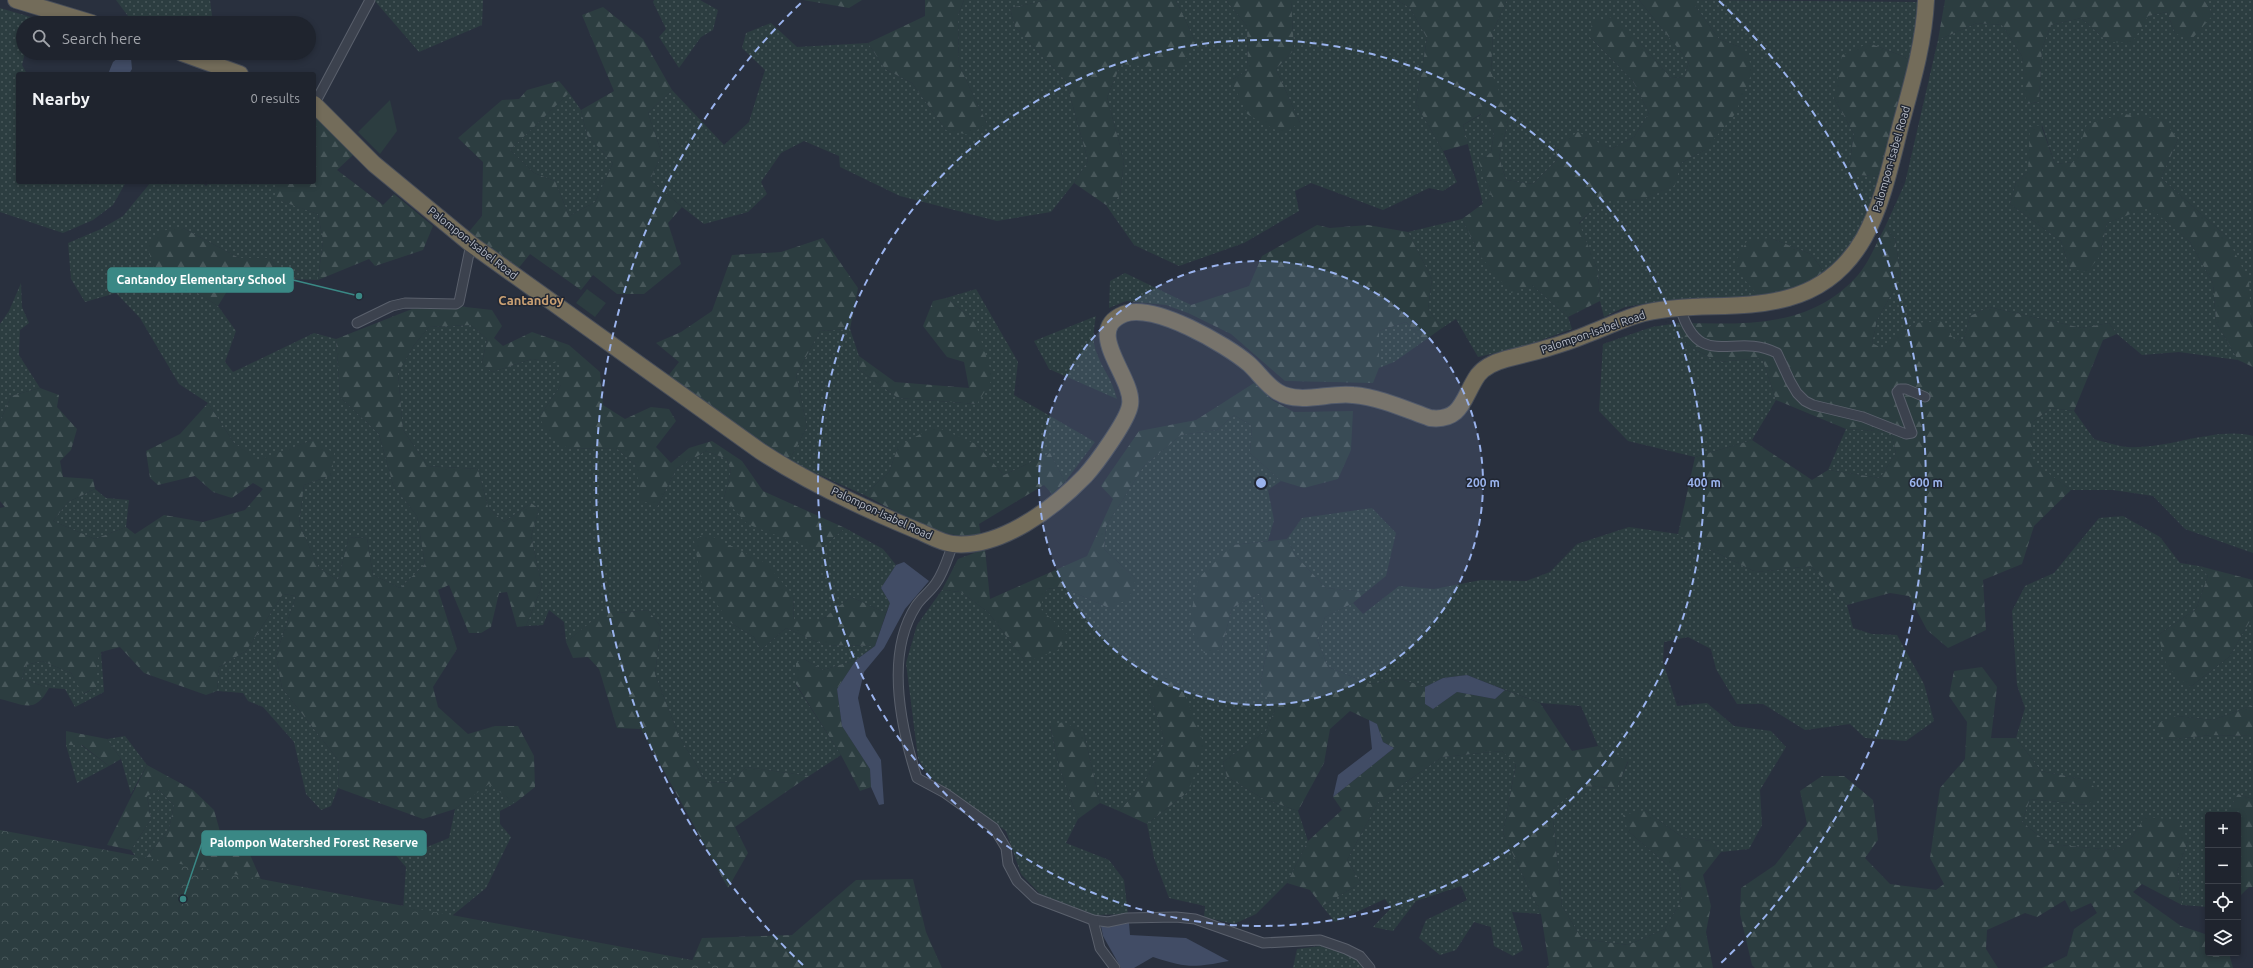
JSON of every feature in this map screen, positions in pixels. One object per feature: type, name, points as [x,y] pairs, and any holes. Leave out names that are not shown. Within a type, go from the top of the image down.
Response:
[{"type":"highway","points":[[16,0],[69,16]]},
{"type":"highway","name":"Palompon-Isabel Road","points":[[316,106],[374,164],[471,244],[784,467],[896,522],[953,544],[982,541],[1014,530],[1046,510],[1086,475],[1108,444],[1130,405],[1130,394],[1108,341],[1109,330],[1114,321],[1123,314],[1136,311],[1149,313],[1207,335],[1248,363],[1269,387],[1281,394],[1299,398],[1352,394],[1373,399],[1430,418],[1438,419],[1457,410],[1464,403],[1478,375],[1488,366],[1497,361],[1549,349],[1619,321],[1680,307],[1753,304],[1789,298],[1820,286],[1842,268],[1859,247],[1879,210],[1921,49],[1926,0]]},
{"type":"highway","points":[[201,60],[234,72]]},
{"type":"street","points":[[316,100],[370,0]]},
{"type":"street","points":[[357,322],[392,306],[405,303],[456,304],[459,302],[471,244]]},
{"type":"street","points":[[1680,307],[1685,325],[1693,336],[1713,348],[1760,346],[1777,354],[1797,393],[1813,405],[1863,417],[1906,434],[1912,433],[1911,426],[1897,392],[1900,389],[1906,389],[1926,398]]},
{"type":"street","points":[[953,544],[937,582],[916,605],[908,622],[902,640],[898,663],[898,694],[917,778],[945,793],[994,828],[1006,848],[1008,864],[1017,881],[1035,898],[1093,920],[1108,922],[1127,918],[1176,917],[1195,919],[1263,943],[1320,940],[1346,949],[1360,956],[1370,968]]},
{"type":"street","points":[[1093,920],[1100,948],[1115,968]]},
{"type":"green space","points":[[116,0],[210,0],[212,16],[128,16]]},
{"type":"green space","points":[[374,0],[483,0],[482,25],[419,52]]},
{"type":"green space","points":[[654,0],[700,0],[718,10],[713,30],[701,37],[679,68],[659,37],[666,29],[653,2]]},
{"type":"green space","points":[[803,0],[862,0],[849,8]]},
{"type":"green space","points":[[925,0],[964,0],[958,15],[959,65],[987,124],[969,135],[946,130],[912,83],[885,69],[868,43],[925,16]]},
{"type":"green space","points":[[964,0],[1048,0],[1010,8],[1015,27],[1066,81],[1088,161],[1074,183],[1051,212],[997,221],[900,196],[840,167],[839,156],[804,141],[781,153],[761,182],[767,194],[748,212],[704,224],[650,180],[662,154],[648,113],[672,90],[724,145],[749,122],[765,70],[742,48],[746,33],[771,23],[797,47],[868,43],[885,69],[912,83],[946,130],[987,124],[959,65],[958,15]]},
{"type":"green space","points":[[1048,0],[1176,0],[1195,41],[1181,70],[1121,64],[1107,97],[1124,161],[1120,196],[1106,205],[1074,183],[1088,161],[1066,81],[1015,27],[1010,8]]},
{"type":"green space","points":[[1176,0],[1226,0],[1247,26],[1248,70],[1231,80],[1300,123],[1276,69],[1294,50],[1291,0],[1397,0],[1410,8],[1427,38],[1416,104],[1443,151],[1457,182],[1443,191],[1429,188],[1383,210],[1311,183],[1295,191],[1299,211],[1244,243],[1179,266],[1134,245],[1106,205],[1120,196],[1124,161],[1107,97],[1121,64],[1195,41]]},
{"type":"green space","points":[[1226,0],[1291,0],[1294,50],[1276,69],[1300,123],[1283,134],[1247,114],[1231,80],[1248,70],[1247,26]]},
{"type":"green space","points":[[1397,0],[1507,0],[1493,31],[1491,72],[1504,103],[1508,123],[1499,157],[1506,180],[1533,184],[1557,160],[1555,146],[1578,132],[1611,149],[1634,137],[1649,113],[1633,81],[1590,37],[1592,22],[1610,17],[1636,38],[1671,78],[1684,77],[1689,62],[1639,0],[1696,0],[1696,7],[1719,39],[1740,47],[1754,68],[1735,114],[1705,150],[1681,163],[1675,185],[1645,199],[1601,201],[1579,223],[1598,271],[1600,301],[1568,317],[1532,285],[1511,293],[1481,257],[1462,219],[1492,197],[1478,160],[1491,153],[1494,132],[1481,114],[1463,125],[1468,144],[1443,151],[1416,104],[1427,38],[1410,8]]},
{"type":"green space","points":[[1507,0],[1639,0],[1689,62],[1684,77],[1671,78],[1636,38],[1590,37],[1633,81],[1649,113],[1634,137],[1611,149],[1578,133],[1555,146],[1557,160],[1533,184],[1506,180],[1499,157],[1508,123],[1491,72],[1493,31]]},
{"type":"green space","points":[[1696,0],[1918,2],[1916,29],[1910,59],[1869,43],[1834,98],[1854,134],[1848,174],[1883,177],[1873,212],[1852,247],[1826,275],[1811,254],[1770,238],[1760,298],[1655,302],[1625,307],[1604,317],[1600,301],[1598,271],[1579,224],[1601,200],[1645,199],[1674,185],[1681,163],[1705,150],[1740,47],[1719,39],[1696,7]]},
{"type":"green space","points":[[1945,0],[2204,0],[2213,15],[2190,41],[2175,33],[2167,12],[2148,16],[2132,43],[2108,42],[2081,18],[2051,25],[2042,48],[2039,102],[2026,104],[2022,56],[2002,25],[1977,23],[1938,40]]},
{"type":"green space","points":[[2204,0],[2253,0],[2253,323],[2227,237],[2161,178],[2178,139],[2074,162],[2055,164],[2042,125],[2028,172],[2016,182],[2010,204],[2061,241],[2070,269],[2100,256],[2107,223],[2149,206],[2190,242],[2213,283],[2216,322],[2238,360],[2179,352],[2142,355],[2117,334],[2109,323],[2082,328],[1989,307],[1970,316],[1964,339],[1956,342],[1915,323],[1882,349],[1872,343],[1877,320],[1901,277],[1895,239],[1885,227],[1905,183],[1938,40],[1977,23],[2002,25],[2022,56],[2027,104],[2039,102],[2042,48],[2051,25],[2081,18],[2108,42],[2148,16],[2167,12],[2175,33],[2213,15]]},
{"type":"green space","points":[[603,7],[643,39],[672,90],[648,113],[662,154],[650,180],[682,207],[668,223],[681,264],[644,294],[617,294],[593,275],[581,290],[530,254],[517,270],[467,234],[482,216],[483,162],[458,138],[502,100],[519,99],[527,90],[559,81],[569,93],[510,150],[534,173],[555,181],[569,216],[595,202],[613,163],[587,135],[581,110],[614,91],[582,15]]},
{"type":"green space","points":[[0,8],[27,16],[16,16],[16,60],[23,60],[22,65],[26,72],[16,72],[16,184],[125,184],[113,205],[93,220],[63,233],[0,212]]},
{"type":"green space","points":[[1869,43],[1910,59],[1883,177],[1848,174],[1854,134],[1834,98],[1842,55]]},
{"type":"green space","points":[[569,93],[581,110],[587,135],[613,163],[595,202],[569,216],[555,181],[534,173],[510,150]]},
{"type":"green space","points":[[390,100],[397,131],[380,154],[358,132]]},
{"type":"green space","points":[[1482,114],[1494,132],[1491,153],[1479,160],[1492,197],[1483,204],[1463,125]]},
{"type":"green space","points":[[2124,114],[2162,119],[2178,139],[2161,178],[2227,237],[2249,281],[2251,321],[2253,323],[2253,367],[2238,360],[2216,322],[2213,283],[2190,242],[2149,207],[2107,223],[2100,256],[2087,272],[2070,269],[2061,241],[2010,204],[2016,182],[2028,172],[2030,127],[2041,125],[2055,164],[2074,162],[2087,124]]},
{"type":"green space","points":[[316,118],[353,155],[337,170],[383,205],[394,194],[433,226],[423,250],[375,266],[369,259],[318,280],[323,240],[318,214],[275,199],[275,184],[316,184]]},
{"type":"green space","points":[[149,184],[204,184],[206,186],[208,184],[275,184],[276,199],[318,214],[323,240],[318,280],[283,279],[270,258],[239,258],[183,228],[155,272],[170,275],[218,306],[236,331],[225,362],[233,372],[314,333],[336,339],[340,397],[379,434],[393,485],[417,516],[425,564],[400,588],[373,575],[367,538],[349,537],[338,580],[319,568],[299,524],[304,485],[332,475],[313,440],[258,461],[234,443],[208,403],[179,384],[140,318],[116,293],[85,302],[71,279],[68,243],[101,229],[123,216]]},
{"type":"green space","points":[[1462,219],[1481,257],[1532,285],[1568,317],[1572,329],[1522,347],[1478,357],[1456,319],[1442,328],[1428,309],[1432,279],[1408,232]]},
{"type":"green space","points":[[1317,225],[1330,228],[1368,225],[1408,232],[1432,279],[1428,309],[1442,328],[1424,341],[1406,322],[1379,331],[1379,368],[1373,383],[1285,381],[1231,334],[1188,313],[1191,305],[1249,286],[1262,256]]},
{"type":"green space","points":[[1885,227],[1895,239],[1901,277],[1877,320],[1872,343],[1882,348],[1915,323],[1941,321],[1956,342],[1964,339],[1970,316],[1989,307],[2082,328],[2109,323],[2117,334],[2103,340],[2074,411],[2051,408],[2031,423],[2033,462],[2071,490],[2034,526],[2022,564],[1983,580],[1986,630],[1948,648],[1927,630],[1909,596],[1890,593],[1847,605],[1811,566],[1756,572],[1678,534],[1695,457],[1752,440],[1812,480],[1828,470],[1880,478],[1896,453],[1891,432],[1846,429],[1776,400],[1762,358],[1718,362],[1687,345],[1678,323],[1728,324],[1775,320],[1798,314],[1819,305],[1839,293],[1858,275],[1869,258]]},
{"type":"green space","points":[[183,228],[239,258],[270,258],[283,279],[259,290],[232,283],[218,306],[170,275],[155,272],[147,246],[158,231]]},
{"type":"green space","points":[[823,238],[858,288],[850,329],[820,331],[796,375],[807,427],[789,461],[758,443],[668,376],[679,362],[656,343],[681,332],[712,311],[732,255],[781,252]]},
{"type":"green space","points":[[1770,238],[1811,254],[1826,275],[1791,291],[1760,298],[1733,266],[1747,241]]},
{"type":"green space","points":[[1125,273],[1191,305],[1188,313],[1166,305],[1126,301],[1109,308],[1110,281]]},
{"type":"green space","points":[[21,283],[22,307],[29,323],[20,330],[19,355],[40,388],[11,396],[0,422],[0,324],[9,311]]},
{"type":"green space","points":[[587,289],[606,303],[595,317],[576,303]]},
{"type":"green space","points":[[976,289],[1018,362],[1014,395],[1095,442],[1065,482],[1050,453],[1004,475],[976,444],[898,447],[889,472],[864,495],[789,461],[807,427],[796,375],[820,331],[850,329],[859,356],[858,369],[898,398],[977,404],[975,321],[946,298]]},
{"type":"green space","points":[[946,298],[975,321],[993,378],[977,404],[898,398],[858,369],[859,356],[895,382],[969,388],[964,362],[947,357],[923,326],[933,301]]},
{"type":"green space","points":[[457,306],[492,310],[502,326],[494,338],[503,346],[532,332],[569,345],[600,372],[603,405],[625,419],[651,407],[669,409],[676,421],[656,447],[671,463],[689,448],[712,441],[742,461],[763,491],[845,528],[818,551],[747,524],[724,498],[731,471],[727,459],[706,451],[677,468],[657,507],[641,500],[636,465],[616,448],[569,449],[550,437],[539,417],[561,385],[561,363],[532,359],[492,372],[482,363],[487,339],[471,325],[429,327],[414,345],[398,373],[403,430],[428,466],[478,469],[488,507],[504,522],[531,503],[539,509],[531,536],[542,586],[526,626],[517,627],[507,592],[499,593],[491,627],[481,633],[469,633],[449,585],[438,590],[457,649],[433,687],[438,707],[468,734],[495,726],[518,726],[534,756],[535,787],[515,803],[489,784],[455,809],[423,819],[338,788],[339,761],[282,688],[276,655],[296,596],[283,594],[246,651],[219,667],[217,691],[206,695],[144,673],[120,647],[101,652],[96,662],[96,687],[83,694],[71,673],[42,661],[26,665],[22,679],[49,688],[39,702],[29,706],[0,699],[0,508],[5,507],[0,501],[0,422],[11,396],[40,388],[59,395],[57,407],[77,429],[71,450],[60,461],[63,477],[93,479],[95,489],[68,502],[53,521],[95,539],[126,527],[135,534],[164,515],[203,522],[245,510],[263,489],[253,483],[232,498],[213,492],[195,476],[158,485],[150,478],[146,451],[180,434],[208,403],[234,443],[258,460],[313,440],[334,453],[332,475],[304,485],[299,524],[319,568],[338,580],[349,537],[367,538],[373,575],[400,588],[425,564],[417,516],[393,485],[379,434],[340,397],[336,339],[412,309]]},
{"type":"green space","points":[[1096,316],[1094,334],[1095,347],[1117,399],[1049,369],[1034,341]]},
{"type":"green space","points":[[1406,322],[1424,341],[1394,362],[1379,368],[1379,331]]},
{"type":"green space","points":[[1678,323],[1687,345],[1718,362],[1762,358],[1776,400],[1752,440],[1695,457],[1628,441],[1599,411],[1603,344],[1652,327]]},
{"type":"green space","points":[[471,325],[487,339],[482,363],[492,372],[532,359],[561,362],[561,385],[539,417],[569,449],[616,448],[636,465],[657,507],[677,468],[706,451],[727,459],[731,471],[724,498],[818,551],[845,528],[883,549],[896,565],[881,588],[890,603],[886,613],[851,597],[820,621],[794,621],[793,595],[731,623],[754,637],[761,650],[786,628],[824,645],[875,646],[856,660],[823,670],[804,659],[796,685],[841,755],[809,776],[746,767],[732,782],[707,783],[679,736],[655,674],[661,627],[648,610],[618,613],[612,606],[566,642],[564,622],[549,610],[543,625],[526,626],[542,586],[531,536],[539,509],[531,503],[504,522],[488,507],[478,469],[428,466],[403,430],[398,373],[414,345],[429,327]]},
{"type":"green space","points":[[1254,383],[1272,400],[1294,412],[1353,411],[1351,450],[1338,479],[1304,488],[1281,481],[1250,453],[1252,426],[1234,415],[1217,430],[1181,435],[1144,466],[1106,526],[1104,549],[1136,579],[1129,599],[1109,608],[1062,587],[1047,589],[1040,608],[1068,635],[1058,650],[1026,662],[988,612],[961,592],[942,590],[958,559],[985,549],[990,599],[1087,556],[1113,499],[1101,486],[1139,431],[1196,420]]},
{"type":"green space","points":[[2051,408],[2074,411],[2094,439],[2127,447],[2158,445],[2223,434],[2253,436],[2253,553],[2185,529],[2153,496],[2113,490],[2071,490],[2032,462],[2031,423]]},
{"type":"green space","points":[[1234,415],[1252,426],[1250,453],[1281,481],[1268,490],[1274,520],[1268,541],[1233,545],[1221,650],[1232,608],[1260,593],[1271,629],[1260,685],[1275,710],[1266,731],[1223,762],[1227,777],[1262,798],[1298,811],[1308,841],[1287,883],[1256,914],[1234,924],[1204,917],[1205,906],[1169,898],[1154,858],[1147,824],[1189,791],[1148,689],[1165,741],[1143,785],[1119,811],[1100,803],[1084,733],[1050,726],[1059,766],[1078,819],[1066,843],[1109,860],[1124,880],[1128,914],[1095,915],[1040,894],[1021,874],[1006,831],[928,776],[918,758],[906,663],[917,625],[942,590],[961,592],[988,612],[1026,662],[1039,608],[1047,589],[1062,587],[1109,608],[1136,579],[1104,549],[1106,526],[1144,466],[1181,435],[1217,430]]},
{"type":"green space","points":[[934,426],[976,444],[1004,475],[1050,453],[1065,482],[1052,494],[1044,485],[979,524],[981,535],[967,536],[936,530],[906,517],[864,495],[889,472],[898,447]]},
{"type":"green space","points":[[1846,429],[1891,432],[1896,453],[1880,478],[1828,470]]},
{"type":"green space","points":[[95,489],[106,498],[129,500],[126,527],[95,539],[53,521],[68,502]]},
{"type":"green space","points":[[1372,508],[1396,533],[1386,576],[1366,592],[1326,588],[1296,556],[1287,539],[1302,518]]},
{"type":"green space","points":[[2123,516],[2160,537],[2180,563],[2199,566],[2208,576],[2196,609],[2158,635],[2190,687],[2229,657],[2253,616],[2253,705],[2213,720],[2176,716],[2165,740],[2211,735],[2253,736],[2253,799],[2238,794],[2229,812],[2205,812],[2205,907],[2182,905],[2177,871],[2188,841],[2145,818],[2132,837],[2113,850],[2049,844],[2022,822],[2030,799],[2087,805],[2087,780],[2041,771],[2016,738],[2025,708],[2017,685],[2012,611],[2025,586],[2054,573],[2099,518]]},
{"type":"green space","points":[[1629,527],[1678,534],[1756,572],[1811,566],[1847,605],[1853,628],[1872,634],[1897,635],[1924,684],[1934,721],[1906,741],[1865,738],[1850,724],[1805,730],[1763,704],[1737,704],[1716,669],[1711,649],[1688,637],[1664,642],[1663,662],[1677,706],[1707,703],[1734,726],[1771,731],[1786,747],[1760,790],[1762,825],[1749,849],[1721,852],[1711,841],[1682,837],[1645,810],[1628,831],[1679,875],[1682,899],[1665,929],[1628,945],[1582,939],[1562,906],[1552,810],[1580,786],[1617,788],[1628,762],[1598,746],[1581,706],[1540,703],[1467,675],[1443,678],[1425,687],[1401,679],[1370,684],[1328,667],[1317,639],[1325,617],[1353,603],[1363,614],[1399,586],[1434,589],[1481,580],[1526,581],[1550,572],[1577,544]]},
{"type":"green space","points":[[705,533],[766,563],[793,595],[794,621],[820,621],[851,597],[886,613],[875,646],[824,645],[786,628],[761,650],[754,637],[731,623],[702,585],[694,541]]},
{"type":"green space","points":[[1287,539],[1296,556],[1326,588],[1366,592],[1353,603],[1325,617],[1317,639],[1328,667],[1370,684],[1401,679],[1425,687],[1425,704],[1433,709],[1457,692],[1495,699],[1505,690],[1540,703],[1572,751],[1598,746],[1628,761],[1617,788],[1580,786],[1552,810],[1562,906],[1582,939],[1628,945],[1665,929],[1682,899],[1679,875],[1628,831],[1623,815],[1645,810],[1682,837],[1711,841],[1721,852],[1703,875],[1711,906],[1706,932],[1713,968],[1546,968],[1549,965],[1541,914],[1503,833],[1516,764],[1502,751],[1442,757],[1379,801],[1347,860],[1361,883],[1322,906],[1310,890],[1287,883],[1308,841],[1342,810],[1333,797],[1394,748],[1383,742],[1377,724],[1350,711],[1330,729],[1324,763],[1298,811],[1262,798],[1227,777],[1223,762],[1266,731],[1275,710],[1260,686],[1271,629],[1260,593],[1232,608],[1221,650],[1204,653],[1189,625],[1198,578],[1233,545]]},
{"type":"green space","points":[[2199,566],[2253,580],[2253,616],[2229,657],[2190,687],[2167,667],[2158,635],[2196,609],[2208,576]]},
{"type":"green space","points":[[283,594],[296,596],[276,655],[282,688],[339,761],[338,788],[331,806],[321,810],[306,794],[294,742],[263,707],[248,701],[243,693],[217,691],[219,667],[246,651]]},
{"type":"green space","points":[[612,605],[618,613],[648,610],[661,627],[655,674],[679,736],[707,783],[732,782],[746,767],[809,776],[735,827],[748,853],[728,888],[641,729],[617,728],[599,669],[588,657],[573,658],[566,642]]},
{"type":"green space","points":[[101,652],[104,692],[75,707],[65,689],[49,688],[22,679],[26,665],[42,661],[71,673],[84,694],[96,687],[96,662]]},
{"type":"green space","points":[[804,659],[823,670],[856,660],[837,689],[842,726],[870,769],[871,787],[860,791],[841,755],[796,684],[796,663]]},
{"type":"green space","points":[[1982,667],[1997,687],[1991,738],[2016,738],[2041,771],[2087,780],[2102,795],[2087,805],[2030,799],[2022,822],[2049,844],[2113,850],[2132,837],[2145,817],[2179,820],[2188,841],[2177,871],[2182,905],[2142,884],[2133,892],[2181,926],[2205,934],[2205,956],[2230,956],[2233,968],[2042,968],[2067,956],[2074,929],[2097,913],[2091,903],[2071,912],[2065,900],[2037,917],[2025,913],[1987,930],[1986,949],[1998,968],[1755,968],[1752,965],[1740,914],[1741,888],[1775,865],[1807,824],[1800,791],[1822,776],[1844,776],[1873,800],[1878,840],[1865,858],[1890,884],[1936,890],[1944,884],[1930,858],[1940,788],[1965,759],[1967,722],[1949,696],[1954,671]]},
{"type":"green space","points":[[1166,677],[1184,692],[1204,744],[1189,791],[1147,824],[1119,811],[1143,785],[1165,741],[1148,689]]},
{"type":"green space","points":[[2253,705],[2253,736],[2211,735],[2165,740],[2153,725],[2176,716],[2213,720]]},
{"type":"green space","points":[[1064,722],[1084,733],[1100,803],[1078,819],[1059,766],[1050,725]]},
{"type":"green space","points":[[66,731],[107,739],[121,759],[109,766],[82,745],[66,745]]},
{"type":"green space","points":[[125,736],[147,765],[131,794],[121,759],[107,739]]},
{"type":"green space","points":[[66,745],[81,745],[109,766],[77,783]]},
{"type":"green space","points":[[1502,751],[1516,763],[1503,833],[1541,914],[1512,912],[1523,950],[1513,956],[1494,946],[1491,927],[1474,922],[1456,950],[1440,955],[1419,938],[1426,920],[1467,900],[1461,886],[1416,901],[1393,931],[1373,927],[1391,908],[1385,899],[1335,922],[1322,906],[1361,883],[1347,860],[1379,801],[1442,757]]},
{"type":"green space","points":[[147,765],[193,790],[214,810],[224,846],[247,848],[266,891],[141,864],[169,829],[174,805],[159,790],[147,796],[151,819],[131,850],[107,845]]},
{"type":"green space","points":[[489,783],[515,803],[500,811],[500,824],[511,837],[486,888],[426,937],[402,924],[406,867],[384,842],[400,834],[409,846],[427,847],[449,838],[455,809]]},
{"type":"green space","points":[[159,790],[174,805],[169,829],[141,864],[131,850],[151,819],[147,796]]},
{"type":"green space","points":[[2238,794],[2253,799],[2253,887],[2249,887],[2241,895],[2241,812],[2228,812]]},
{"type":"green space","points":[[0,830],[734,968],[0,968]]},
{"type":"green space","points":[[913,879],[926,932],[942,968],[689,968],[702,938],[792,935],[856,880]]},
{"type":"green space","points":[[1320,946],[1355,957],[1363,968],[1293,968],[1297,949]]},
{"type":"water","points":[[115,60],[131,60],[132,69],[130,72],[109,72]]},
{"type":"water","points":[[904,562],[929,581],[905,609],[884,648],[864,672],[858,698],[866,736],[881,760],[884,804],[879,805],[871,787],[870,769],[842,726],[837,689],[856,660],[875,646],[890,603],[881,588],[896,565]]},
{"type":"water","points":[[1467,675],[1505,690],[1495,699],[1457,692],[1433,709],[1425,704],[1425,687],[1443,678]]},
{"type":"water","points":[[1369,720],[1377,724],[1383,742],[1394,748],[1333,797],[1338,775],[1372,749]]},
{"type":"water","points":[[1129,923],[1130,935],[1186,938],[1229,961],[1190,966],[1153,957],[1134,968],[1121,968],[1103,936],[1101,926]]},
{"type":"place","name":"Cantandoy Elementary School","points":[[359,296]]},
{"type":"place","name":"Palompon Watershed Forest Reserve","points":[[183,899]]},
{"type":"district","name":"Cantandoy","points":[[531,300]]}]
